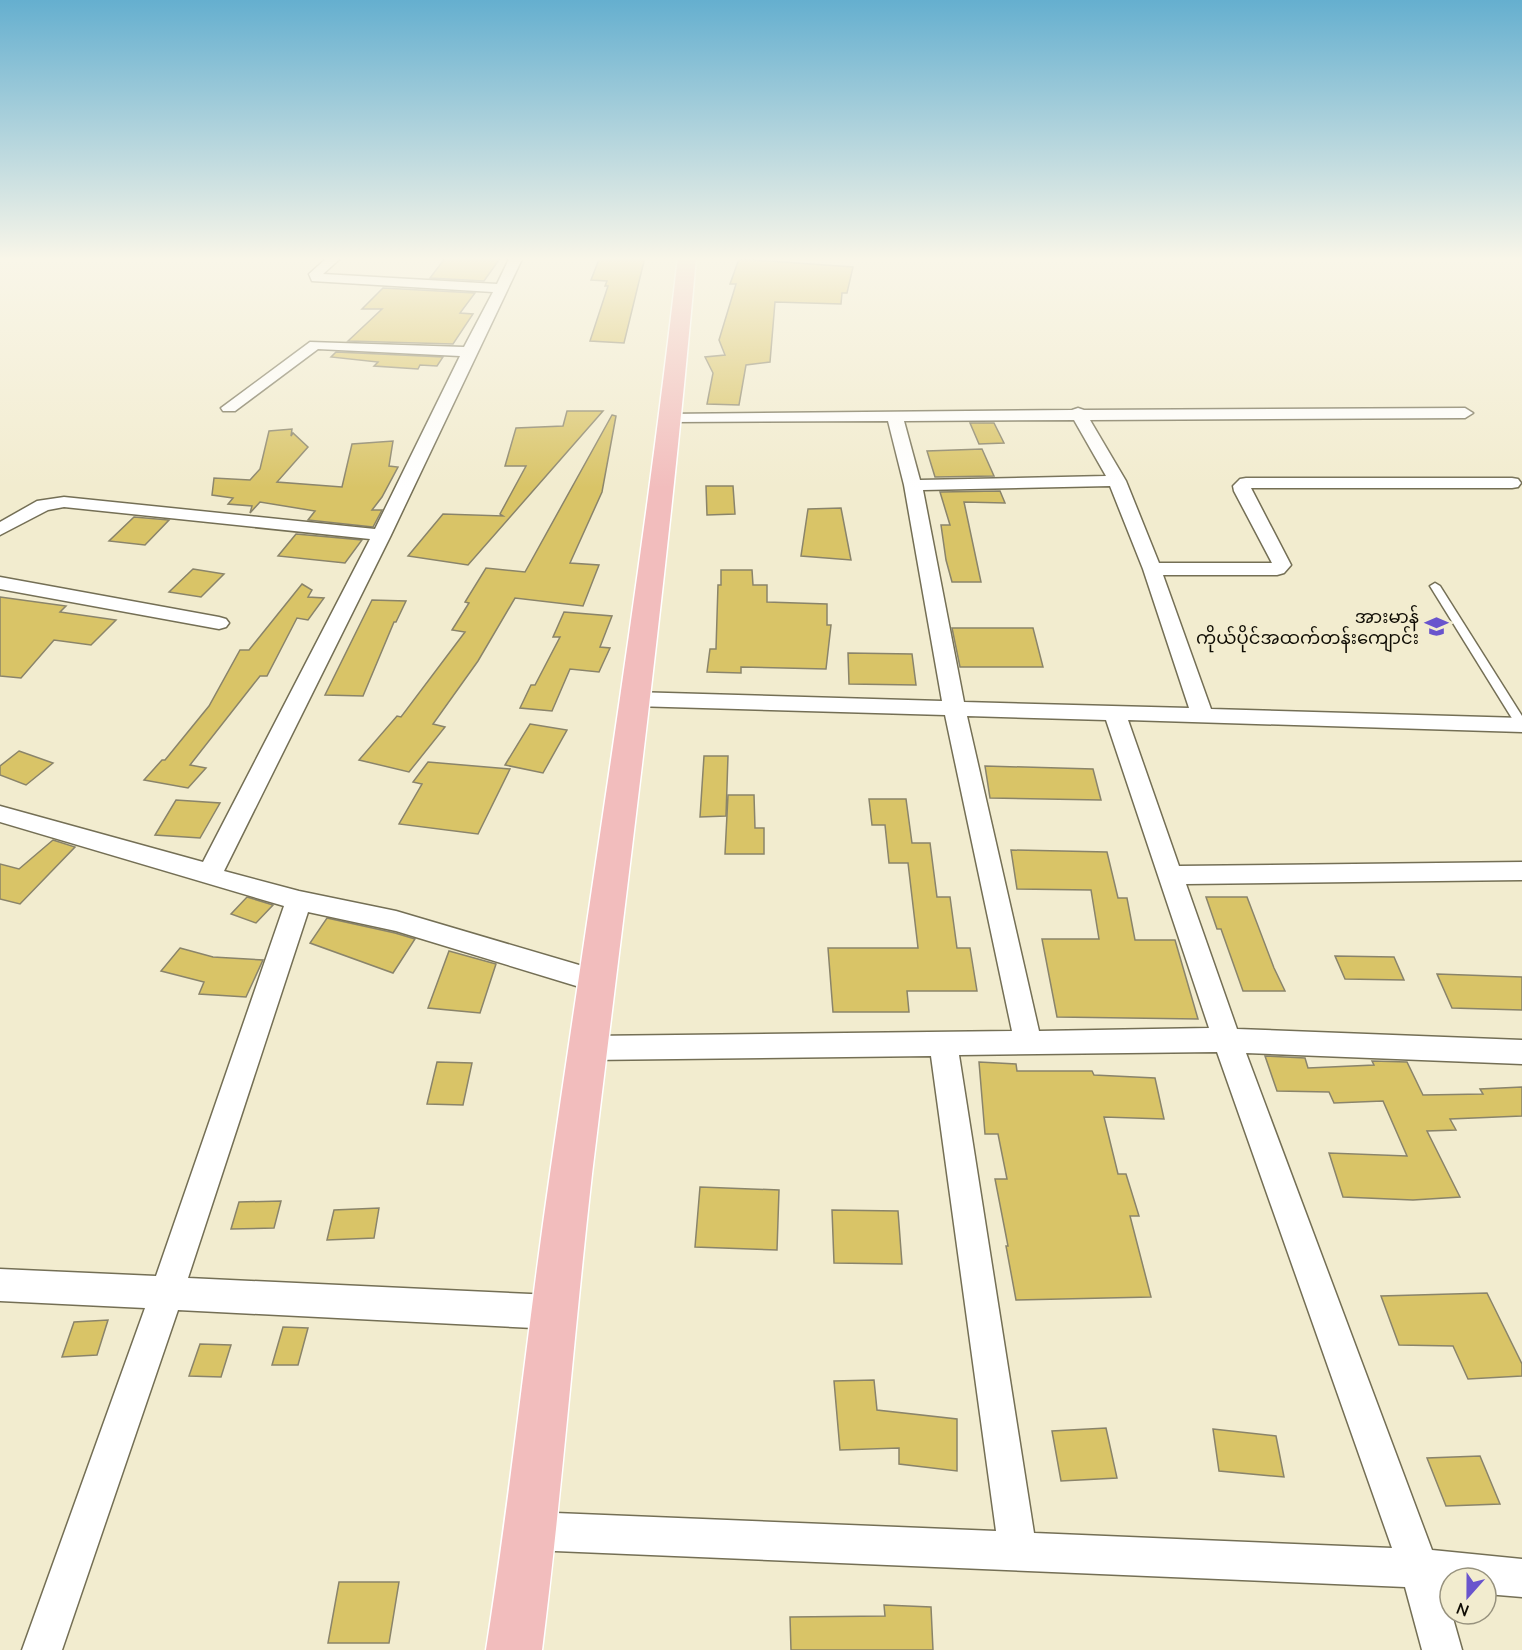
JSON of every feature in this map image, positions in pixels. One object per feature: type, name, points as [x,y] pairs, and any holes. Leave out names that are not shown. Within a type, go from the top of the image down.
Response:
[{"type":"highway","points":[[514,1650],[531,1531],[553,1312],[671,417],[679,334]]},
{"type":"street","points":[[212,874],[218,858],[382,535],[478,334]]},
{"type":"street","points":[[229,408],[315,345],[469,352]]},
{"type":"street","points":[[671,417],[1078,413],[1465,413]]},
{"type":"street","points":[[1078,413],[1117,481],[1152,570],[1202,715]]},
{"type":"street","points":[[894,415],[913,485],[954,708],[1028,1042]]},
{"type":"street","points":[[913,485],[1117,481]]},
{"type":"street","points":[[1152,570],[1277,569],[1282,565],[1243,490],[1242,486],[1246,483],[1512,483]]},
{"type":"street","points":[[0,530],[43,505],[64,502],[382,535]]},
{"type":"street","points":[[0,583],[219,623]]},
{"type":"street","points":[[633,699],[1522,725]]},
{"type":"street","points":[[1114,712],[1227,1040],[1419,1568],[1442,1650]]},
{"type":"street","points":[[0,814],[299,901],[407,924],[596,981]]},
{"type":"street","points":[[1170,875],[1522,871]]},
{"type":"street","points":[[42,1650],[167,1292],[299,901]]},
{"type":"street","points":[[589,1048],[1227,1040],[1522,1052]]},
{"type":"street","points":[[943,1043],[1018,1551]]},
{"type":"street","points":[[0,1285],[553,1312]]},
{"type":"street","points":[[531,1531],[1419,1568],[1522,1578]]},
{"type":"lane","points":[[1436,586],[1522,725]]},
{"type":"building","points":[[355,334],[460,334],[453,344],[348,341]]},
{"type":"building","points":[[592,334],[626,334],[624,343],[590,341]]},
{"type":"building","points":[[721,334],[772,334],[770,362],[746,365],[739,405],[707,404],[713,373],[705,357],[725,355],[719,340]]},
{"type":"building","points":[[336,352],[443,357],[437,366],[420,365],[418,369],[374,366],[378,362],[331,357]]},
{"type":"building","points":[[567,411],[603,411],[468,565],[408,556],[443,514],[503,516],[500,514],[526,466],[505,466],[516,428],[563,426]]},
{"type":"building","points":[[612,415],[616,416],[602,492],[570,563],[599,565],[583,606],[515,598],[478,661],[433,724],[445,727],[409,772],[359,760],[397,716],[401,717],[465,632],[452,630],[469,603],[465,602],[486,568],[525,572]]},
{"type":"building","points":[[970,423],[994,423],[1004,443],[979,444]]},
{"type":"building","points":[[292,429],[291,436],[293,433],[308,447],[277,482],[342,487],[352,444],[393,441],[389,466],[398,467],[382,497],[372,510],[382,510],[373,527],[308,520],[315,511],[260,502],[250,513],[252,506],[228,504],[233,498],[212,495],[214,478],[250,480],[260,469],[269,431]]},
{"type":"building","points":[[982,449],[994,476],[935,477],[927,451]]},
{"type":"building","points":[[706,486],[733,486],[735,514],[707,515]]},
{"type":"building","points":[[1000,491],[1005,503],[964,502],[981,582],[952,582],[941,525],[950,525],[940,492]]},
{"type":"building","points":[[841,508],[851,560],[801,556],[808,509]]},
{"type":"building","points":[[134,517],[169,520],[145,545],[109,541]]},
{"type":"building","points":[[296,534],[362,540],[345,563],[278,556]]},
{"type":"building","points":[[193,569],[224,574],[201,597],[169,592]]},
{"type":"building","points":[[721,570],[752,570],[753,585],[767,585],[767,602],[827,604],[827,625],[831,625],[826,669],[741,667],[741,673],[707,672],[710,649],[716,649],[718,585],[721,585]]},
{"type":"building","points":[[302,584],[312,590],[308,597],[324,598],[308,620],[297,618],[267,676],[260,676],[190,765],[206,768],[188,788],[144,780],[162,760],[165,760],[209,706],[240,650],[249,650]]},
{"type":"building","points":[[0,597],[66,606],[60,612],[116,620],[91,645],[54,640],[21,678],[0,676]]},
{"type":"building","points":[[372,600],[406,601],[394,622],[363,696],[325,695]]},
{"type":"building","points":[[564,612],[612,616],[600,647],[610,648],[599,672],[570,669],[552,711],[520,708],[560,637],[553,637]]},
{"type":"building","points":[[952,628],[1033,628],[1043,667],[960,667]]},
{"type":"building","points":[[848,653],[912,654],[916,685],[849,684]]},
{"type":"building","points":[[530,724],[567,730],[543,773],[505,765]]},
{"type":"building","points":[[19,751],[53,763],[26,785],[0,775],[0,766]]},
{"type":"building","points":[[704,756],[728,756],[726,816],[700,817]]},
{"type":"building","points":[[428,762],[510,769],[478,834],[399,824],[422,784],[413,782]]},
{"type":"building","points":[[985,766],[1093,769],[1101,800],[990,798]]},
{"type":"building","points":[[728,795],[754,795],[755,828],[764,828],[764,854],[725,854]]},
{"type":"building","points":[[869,799],[906,799],[912,843],[930,843],[937,897],[950,897],[957,948],[970,948],[977,991],[907,991],[909,1012],[833,1012],[828,948],[918,948],[908,863],[889,863],[885,825],[872,825]]},
{"type":"building","points":[[176,800],[220,803],[200,838],[155,835]]},
{"type":"building","points":[[53,840],[75,847],[20,904],[0,899],[0,864],[19,869]]},
{"type":"building","points":[[1011,850],[1107,852],[1118,898],[1127,898],[1135,940],[1175,940],[1198,1019],[1057,1017],[1042,939],[1099,939],[1091,890],[1017,889]]},
{"type":"building","points":[[247,897],[273,905],[256,923],[231,914]]},
{"type":"building","points":[[1206,897],[1247,897],[1285,991],[1243,991],[1221,929],[1217,929]]},
{"type":"building","points":[[327,918],[415,939],[393,973],[310,943]]},
{"type":"building","points":[[180,948],[213,957],[263,960],[246,997],[199,994],[204,982],[161,971]]},
{"type":"building","points":[[449,951],[496,964],[480,1013],[428,1008]]},
{"type":"building","points":[[1335,956],[1394,957],[1404,980],[1345,979]]},
{"type":"building","points":[[1437,974],[1522,977],[1522,1010],[1452,1008]]},
{"type":"building","points":[[1265,1056],[1305,1058],[1308,1068],[1374,1065],[1372,1061],[1407,1062],[1423,1095],[1483,1094],[1480,1089],[1522,1087],[1522,1116],[1450,1119],[1456,1130],[1427,1131],[1460,1197],[1413,1200],[1343,1197],[1329,1153],[1407,1156],[1383,1101],[1334,1103],[1329,1092],[1277,1091]]},
{"type":"building","points":[[437,1062],[472,1063],[463,1105],[427,1104]]},
{"type":"building","points":[[979,1062],[1016,1064],[1017,1071],[1092,1071],[1094,1075],[1155,1078],[1164,1119],[1104,1117],[1118,1174],[1126,1174],[1139,1216],[1130,1216],[1151,1297],[1016,1300],[995,1179],[1007,1179],[998,1134],[985,1134]]},
{"type":"building","points":[[700,1187],[779,1190],[777,1250],[695,1247]]},
{"type":"building","points":[[281,1201],[274,1228],[231,1229],[239,1202]]},
{"type":"building","points":[[379,1208],[374,1238],[327,1240],[334,1210]]},
{"type":"building","points":[[832,1210],[898,1211],[902,1264],[834,1263]]},
{"type":"building","points":[[1487,1293],[1522,1364],[1522,1376],[1468,1379],[1453,1346],[1399,1345],[1381,1296]]},
{"type":"building","points":[[108,1320],[97,1355],[62,1357],[74,1322]]},
{"type":"building","points":[[283,1327],[308,1328],[298,1365],[272,1365]]},
{"type":"building","points":[[200,1344],[231,1345],[221,1377],[189,1376]]},
{"type":"building","points":[[874,1380],[877,1410],[957,1419],[957,1471],[899,1464],[899,1448],[840,1450],[834,1381]]},
{"type":"building","points":[[1106,1428],[1117,1478],[1061,1481],[1052,1431]]},
{"type":"building","points":[[1213,1429],[1276,1436],[1284,1477],[1219,1471]]},
{"type":"building","points":[[1480,1456],[1500,1504],[1446,1506],[1427,1458]]},
{"type":"building","points":[[339,1582],[399,1582],[389,1643],[328,1643]]},
{"type":"building","points":[[884,1605],[931,1607],[933,1650],[791,1650],[790,1617],[885,1616]]},
{"type":"place","name":"အားမာန် ကိုယ်ပိုင်အထက်တန်းကျောင်း","points":[[1437,627]]}]
